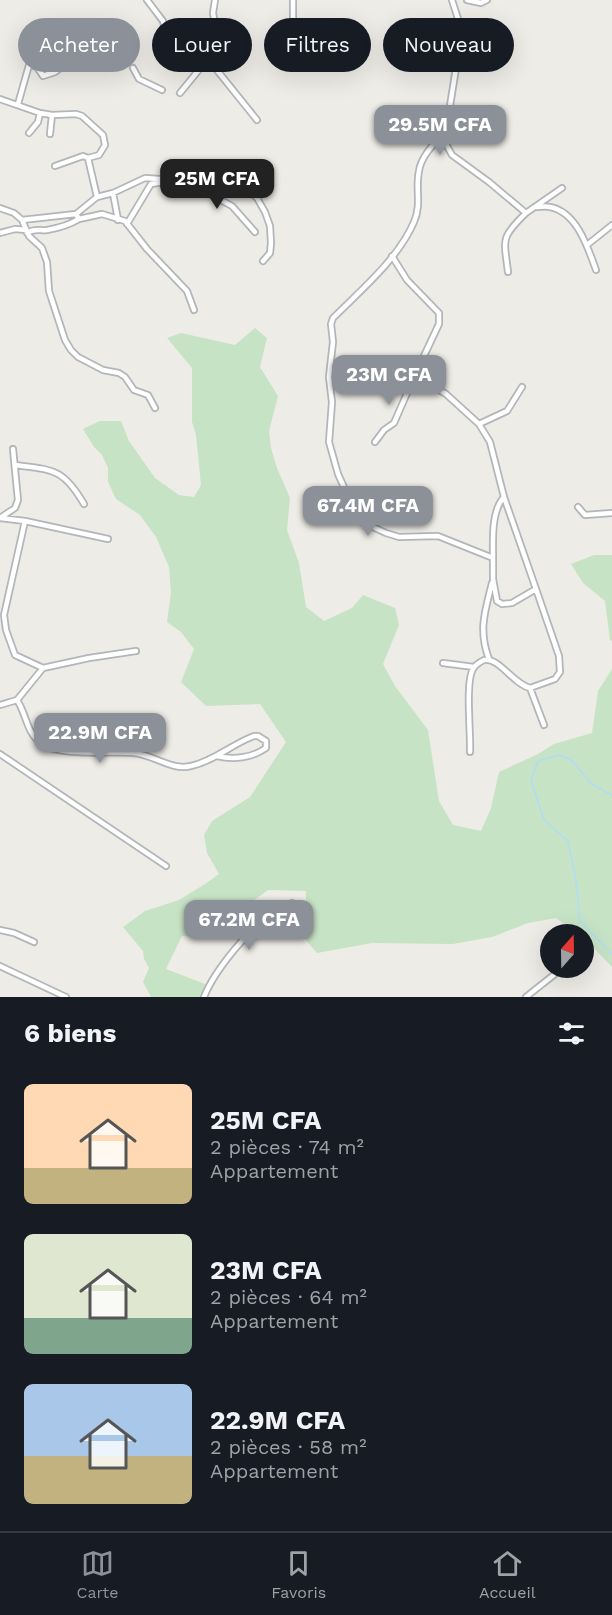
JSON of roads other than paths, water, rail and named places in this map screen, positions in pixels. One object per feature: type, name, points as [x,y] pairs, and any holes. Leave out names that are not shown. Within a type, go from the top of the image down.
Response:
[{"type":"street","points":[[147,0],[161,18]]},
{"type":"street","points":[[214,18],[215,0]]},
{"type":"street","points":[[293,0],[293,18]]},
{"type":"street","points":[[452,0],[461,37],[444,132],[447,146],[452,154],[526,213]]},
{"type":"street","points":[[466,0],[479,3],[487,0]]},
{"type":"street","points":[[18,104],[27,72]]},
{"type":"street","points":[[40,72],[43,76],[55,72]]},
{"type":"street","points":[[135,72],[139,79],[162,90]]},
{"type":"street","points":[[180,93],[197,72]]},
{"type":"street","points":[[218,72],[257,120]]},
{"type":"street","points":[[0,99],[40,113],[82,116],[103,135],[105,145],[103,151],[88,158],[83,156],[55,166]]},
{"type":"street","points":[[29,133],[38,122],[40,113]]},
{"type":"street","points":[[50,134],[52,115]]},
{"type":"street","points":[[444,132],[421,163],[417,214],[404,239],[392,256],[333,318],[330,324],[333,350],[329,377],[332,413],[329,442],[338,474],[352,505],[375,528],[399,537],[438,536],[493,558]]},
{"type":"street","points":[[88,158],[97,197]]},
{"type":"street","points":[[0,233],[15,229],[47,230],[69,225],[97,197],[113,193],[138,180],[231,184],[249,191],[257,198],[265,212],[270,226],[270,254],[263,261]]},
{"type":"street","points":[[127,224],[151,181]]},
{"type":"street","points":[[182,181],[232,206],[255,232]]},
{"type":"street","points":[[508,272],[505,237],[526,213],[562,188]]},
{"type":"street","points":[[113,193],[118,220]]},
{"type":"street","points":[[536,207],[550,207],[567,215],[587,245],[596,270]]},
{"type":"street","points":[[0,208],[14,213],[22,220],[27,231],[44,252],[49,291],[65,340],[74,354],[96,366],[119,373],[125,377],[134,390],[148,395],[155,408]]},
{"type":"street","points":[[22,220],[102,214],[123,220],[187,291],[194,310]]},
{"type":"street","points":[[587,245],[612,225]]},
{"type":"street","points":[[375,442],[384,430],[394,423],[439,324],[439,313],[407,280],[392,256]]},
{"type":"street","points":[[415,375],[446,394],[479,424],[490,442],[504,497],[561,667],[555,679],[530,688],[523,686],[493,660],[484,660],[474,667],[470,676],[469,697],[470,752]]},
{"type":"street","points":[[479,424],[507,411],[522,387]]},
{"type":"street","points":[[0,518],[15,508],[17,504],[13,449]]},
{"type":"street","points":[[15,465],[57,472],[66,477],[84,504]]},
{"type":"street","points":[[504,497],[494,525],[493,579],[497,601],[502,604],[512,603],[536,590]]},
{"type":"street","points":[[578,507],[585,515],[612,513]]},
{"type":"street","points":[[0,518],[108,539]]},
{"type":"street","points":[[25,522],[4,615],[6,630],[15,656],[43,668],[136,651]]},
{"type":"street","points":[[489,659],[483,644],[482,632],[485,608],[493,579]]},
{"type":"street","points":[[443,663],[474,667]]},
{"type":"street","points":[[0,705],[17,700],[43,668]]},
{"type":"street","points":[[530,688],[544,725]]},
{"type":"street","points":[[17,700],[30,732],[45,746],[76,752],[140,754],[172,765],[187,767],[218,756],[254,736],[266,741],[266,748],[258,753],[233,759],[218,756]]},
{"type":"street","points":[[0,754],[166,866]]},
{"type":"street","points":[[204,997],[217,972],[250,933],[274,911],[292,903]]},
{"type":"street","points":[[0,930],[14,933],[34,942]]},
{"type":"street","points":[[0,966],[66,997]]},
{"type":"street","points":[[526,997],[550,978]]},
{"type":"waterway","points":[[612,795],[592,784],[570,759],[560,755],[538,761],[531,780],[544,820],[568,841],[576,881],[580,921],[612,954]]}]
